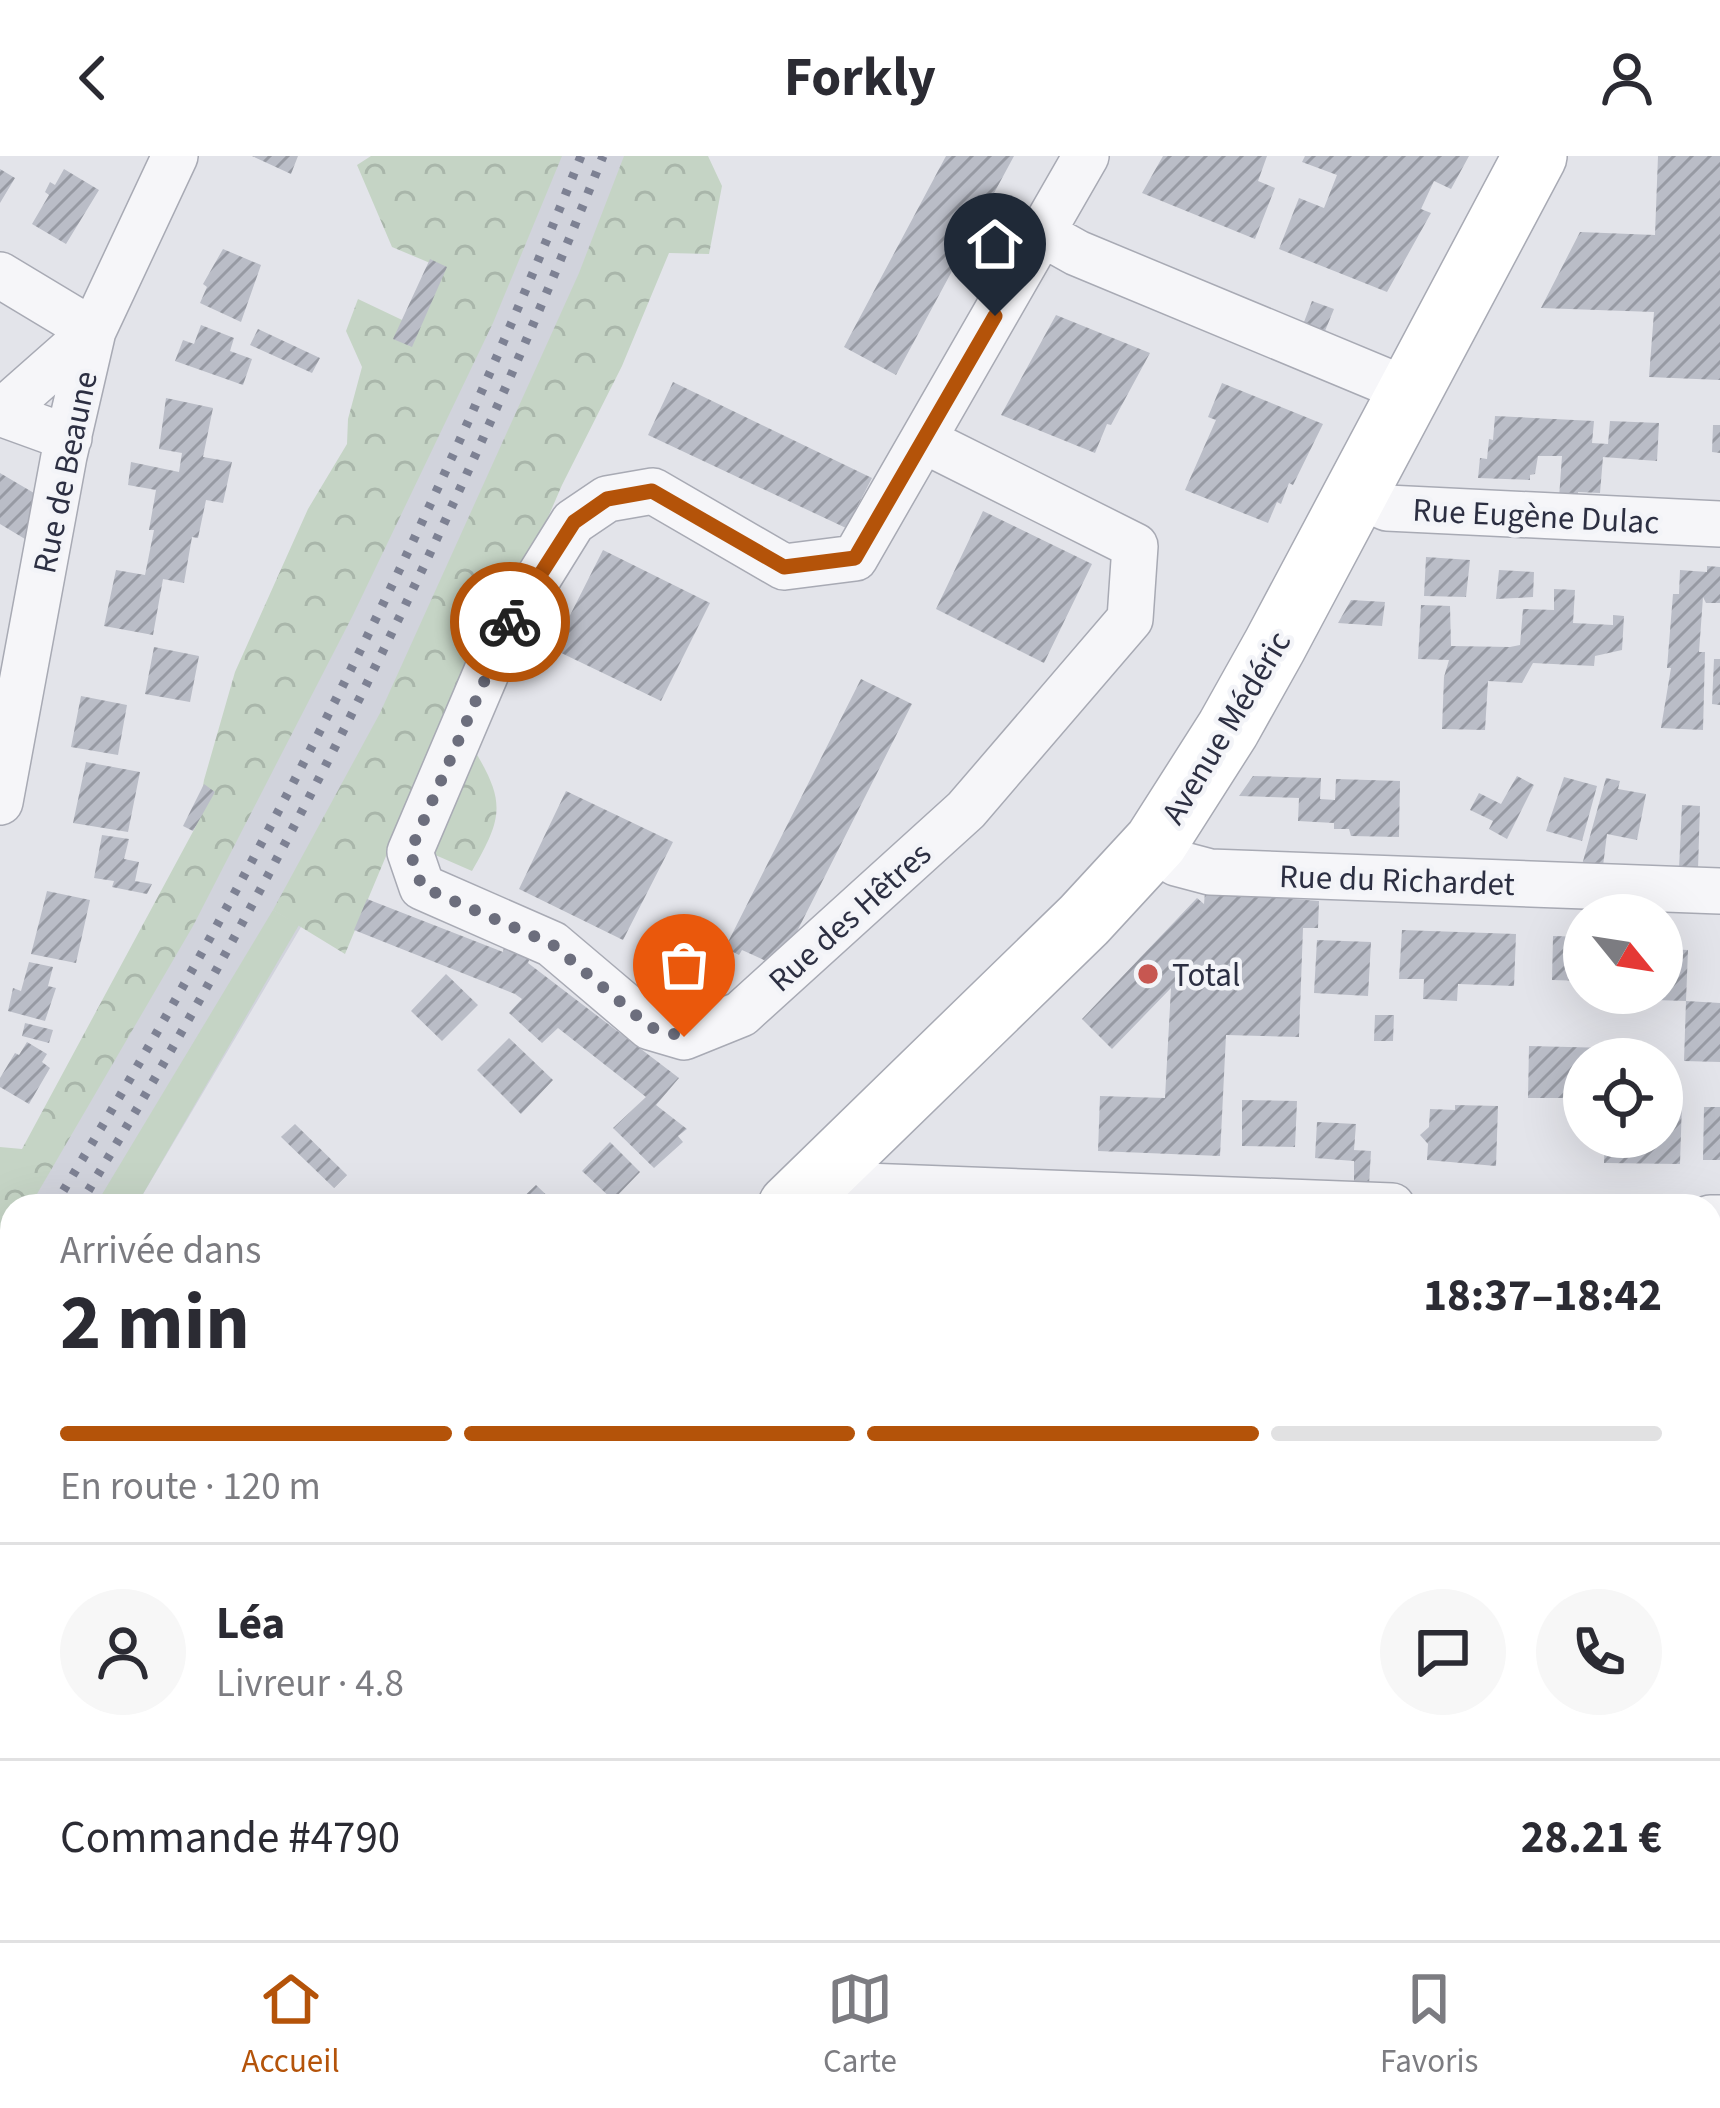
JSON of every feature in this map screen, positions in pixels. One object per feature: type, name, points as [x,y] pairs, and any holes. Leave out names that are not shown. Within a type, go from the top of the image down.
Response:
[{"type":"main road","name":"Avenue Médéric","points":[[802,1194],[1084,920],[1156,842],[1238,712],[1535,156]]},
{"type":"street","name":"Rue de Beaune","points":[[0,802],[93,331],[175,156]]},
{"type":"street","name":"Rue des Hêtres","points":[[923,440],[1135,546],[1130,619],[966,810],[741,1014],[684,1037],[650,1027],[552,944],[422,887],[410,852],[501,638],[574,522],[607,499],[652,491],[784,567],[855,558],[1086,156]]},
{"type":"street","points":[[1043,234],[1077,253],[1409,391]]},
{"type":"street","points":[[0,274],[93,331],[0,413],[69,438]]},
{"type":"street","name":"Rue Eugène Dulac","points":[[1354,494],[1387,508],[1720,524]]},
{"type":"street","name":"Rue du Richardet","points":[[1156,842],[1176,863],[1210,872],[1720,891]]},
{"type":"street","points":[[834,1161],[866,1186],[1076,1194]]},
{"type":"shaded area","points":[[539,156],[660,156],[314,905],[143,1194],[12,1194]]},
{"type":"green space","points":[[371,156],[562,156],[493,323],[353,615],[193,926],[37,1194],[0,1194],[0,1147],[22,1149],[196,826],[235,672],[308,509],[347,444],[348,419],[362,367],[346,331],[358,299],[419,328],[442,268],[392,247],[357,165]]},
{"type":"green space","points":[[624,156],[708,156],[722,186],[709,254],[669,253],[622,366],[520,582],[473,748],[495,796],[490,837],[472,871],[394,837],[345,954],[273,910],[380,713],[579,273]]},
{"type":"green space","points":[[273,910],[299,925],[143,1194],[102,1194]]},
{"type":"building","points":[[252,156],[298,156],[291,174]]},
{"type":"building","points":[[946,156],[1014,156],[896,375],[844,347]]},
{"type":"building","points":[[1163,156],[1267,156],[1258,181],[1275,188],[1255,239],[1142,193]]},
{"type":"building","points":[[1305,156],[1469,156],[1451,189],[1434,181],[1421,209],[1431,213],[1387,292],[1279,249],[1299,198],[1324,208],[1337,175],[1302,162]]},
{"type":"building","points":[[1658,156],[1720,156],[1720,380],[1649,377],[1654,312],[1541,308],[1580,232],[1655,235]]},
{"type":"building","points":[[0,169],[15,178],[0,203]]},
{"type":"building","points":[[64,169],[99,190],[66,244],[32,224],[49,195],[45,192],[50,182],[55,185]]},
{"type":"building","points":[[223,249],[261,265],[241,322],[200,303],[207,287],[203,284]]},
{"type":"building","points":[[430,259],[447,267],[412,347],[393,339]]},
{"type":"building","points":[[1312,301],[1334,309],[1325,331],[1304,322]]},
{"type":"building","points":[[1056,315],[1150,353],[1095,453],[1001,415]]},
{"type":"building","points":[[201,325],[234,338],[230,351],[252,359],[243,385],[175,361],[183,340],[194,344]]},
{"type":"building","points":[[258,329],[320,358],[312,373],[250,345]]},
{"type":"building","points":[[673,382],[872,478],[846,528],[648,435]]},
{"type":"building","points":[[1222,383],[1323,424],[1268,523],[1185,490],[1216,420],[1208,417]]},
{"type":"building","points":[[166,398],[213,408],[203,457],[232,462],[223,503],[206,500],[198,538],[192,537],[184,583],[163,579],[153,635],[104,626],[116,570],[145,575],[154,530],[149,530],[156,490],[128,485],[131,462],[179,472],[182,453],[159,449]]},
{"type":"building","points":[[1495,416],[1594,421],[1592,443],[1608,444],[1610,421],[1659,423],[1657,461],[1603,457],[1600,493],[1578,492],[1578,499],[1559,498],[1562,456],[1538,456],[1530,480],[1478,478],[1480,458],[1487,459],[1489,439],[1493,440]]},
{"type":"building","points":[[1713,425],[1720,425],[1720,453],[1712,452]]},
{"type":"building","points":[[0,473],[39,496],[30,542],[0,524]]},
{"type":"building","points":[[983,511],[1092,564],[1044,663],[936,609]]},
{"type":"building","points":[[603,550],[710,603],[661,701],[553,649]]},
{"type":"building","points":[[1426,557],[1470,560],[1466,597],[1424,596]]},
{"type":"building","points":[[1707,566],[1720,567],[1720,603],[1706,603],[1703,597],[1699,652],[1705,652],[1703,730],[1661,728],[1671,668],[1667,668],[1673,594],[1679,594],[1680,570],[1707,572]]},
{"type":"building","points":[[1499,570],[1534,572],[1533,597],[1496,599]]},
{"type":"building","points":[[1554,589],[1575,590],[1573,623],[1613,625],[1613,615],[1624,616],[1622,650],[1595,656],[1594,666],[1533,663],[1522,683],[1488,681],[1485,730],[1442,729],[1449,660],[1418,659],[1421,605],[1450,606],[1451,646],[1510,647],[1520,645],[1523,609],[1554,610]]},
{"type":"building","points":[[1351,600],[1385,602],[1382,626],[1338,623]]},
{"type":"building","points":[[154,647],[199,656],[190,702],[145,694]]},
{"type":"building","points":[[1714,659],[1720,659],[1720,705],[1712,704]]},
{"type":"building","points":[[861,679],[912,704],[779,967],[742,950],[739,955],[725,948]]},
{"type":"building","points":[[81,696],[127,705],[118,755],[71,747]]},
{"type":"building","points":[[86,762],[140,772],[128,832],[73,823]]},
{"type":"building","points":[[1253,776],[1321,778],[1320,799],[1335,800],[1336,779],[1400,781],[1399,837],[1351,836],[1349,829],[1334,829],[1334,823],[1298,821],[1299,798],[1239,796]]},
{"type":"building","points":[[1517,776],[1534,785],[1507,839],[1489,829],[1493,821],[1470,810],[1479,793],[1501,804]]},
{"type":"building","points":[[1564,777],[1597,786],[1582,841],[1546,831]]},
{"type":"building","points":[[1606,778],[1620,781],[1618,789],[1646,794],[1637,840],[1607,834],[1603,866],[1582,865]]},
{"type":"building","points":[[204,784],[215,792],[193,831],[183,826]]},
{"type":"building","points":[[566,791],[673,842],[623,940],[519,889]]},
{"type":"building","points":[[1682,805],[1700,806],[1698,869],[1679,869]]},
{"type":"building","points":[[102,835],[129,839],[124,859],[139,862],[135,881],[152,884],[147,894],[94,878]]},
{"type":"building","points":[[47,891],[90,900],[76,963],[31,954]]},
{"type":"building","points":[[1205,892],[1319,901],[1318,928],[1303,928],[1299,1037],[1226,1035],[1220,1156],[1098,1151],[1100,1096],[1165,1098],[1171,988],[1112,1049],[1082,1019],[1197,898],[1204,904]]},
{"type":"building","points":[[367,899],[530,958],[528,963],[679,1078],[656,1105],[687,1129],[678,1136],[683,1142],[654,1168],[613,1128],[646,1097],[558,1028],[542,1043],[509,1013],[522,999],[515,994],[354,930]]},
{"type":"building","points":[[1402,930],[1516,934],[1514,986],[1458,984],[1457,1001],[1423,999],[1424,979],[1399,979]]},
{"type":"building","points":[[1553,936],[1563,936],[1563,980],[1552,980]]},
{"type":"building","points":[[1317,940],[1371,942],[1368,996],[1314,993]]},
{"type":"building","points":[[1683,950],[1688,950],[1683,1001]]},
{"type":"building","points":[[29,962],[53,967],[48,986],[56,988],[45,1021],[8,1011],[13,988],[21,991]]},
{"type":"building","points":[[446,974],[478,1005],[442,1041],[411,1011]]},
{"type":"building","points":[[1686,1001],[1720,1003],[1720,1062],[1684,1061]]},
{"type":"building","points":[[1375,1015],[1394,1015],[1393,1041],[1374,1041]]},
{"type":"building","points":[[25,1023],[53,1030],[49,1043],[22,1036]]},
{"type":"building","points":[[509,1038],[553,1080],[521,1114],[477,1070]]},
{"type":"building","points":[[27,1042],[47,1054],[42,1062],[50,1068],[29,1104],[0,1087],[0,1078],[15,1053],[19,1055]]},
{"type":"building","points":[[1529,1046],[1563,1047],[1563,1098],[1528,1098]]},
{"type":"building","points":[[1242,1100],[1297,1101],[1295,1147],[1242,1146]]},
{"type":"building","points":[[1455,1105],[1498,1106],[1496,1166],[1427,1160],[1428,1144],[1420,1135],[1429,1127],[1430,1109],[1455,1110]]},
{"type":"building","points":[[1704,1107],[1720,1107],[1720,1160],[1703,1160]]},
{"type":"building","points":[[1317,1122],[1356,1124],[1354,1150],[1371,1151],[1369,1185],[1354,1184],[1354,1161],[1315,1158]]},
{"type":"building","points":[[295,1124],[347,1175],[334,1188],[281,1137]]},
{"type":"building","points":[[610,1142],[640,1172],[619,1194],[607,1194],[582,1171]]},
{"type":"building","points":[[1604,1158],[1680,1158],[1680,1164],[1604,1163]]},
{"type":"railway","points":[[61,1194],[202,952],[340,692],[466,427],[581,156]]},
{"type":"railway","points":[[86,1194],[226,952],[363,692],[488,427],[603,156]]},
{"type":"way so far","points":[[510,622],[410,852],[422,887],[552,944],[650,1027],[684,1037]]},
{"type":"place","name":"Total","points":[[1148,974]]},
{"type":"route","points":[[510,622],[574,522],[607,499],[652,491],[784,567],[855,558],[995,316]]}]
